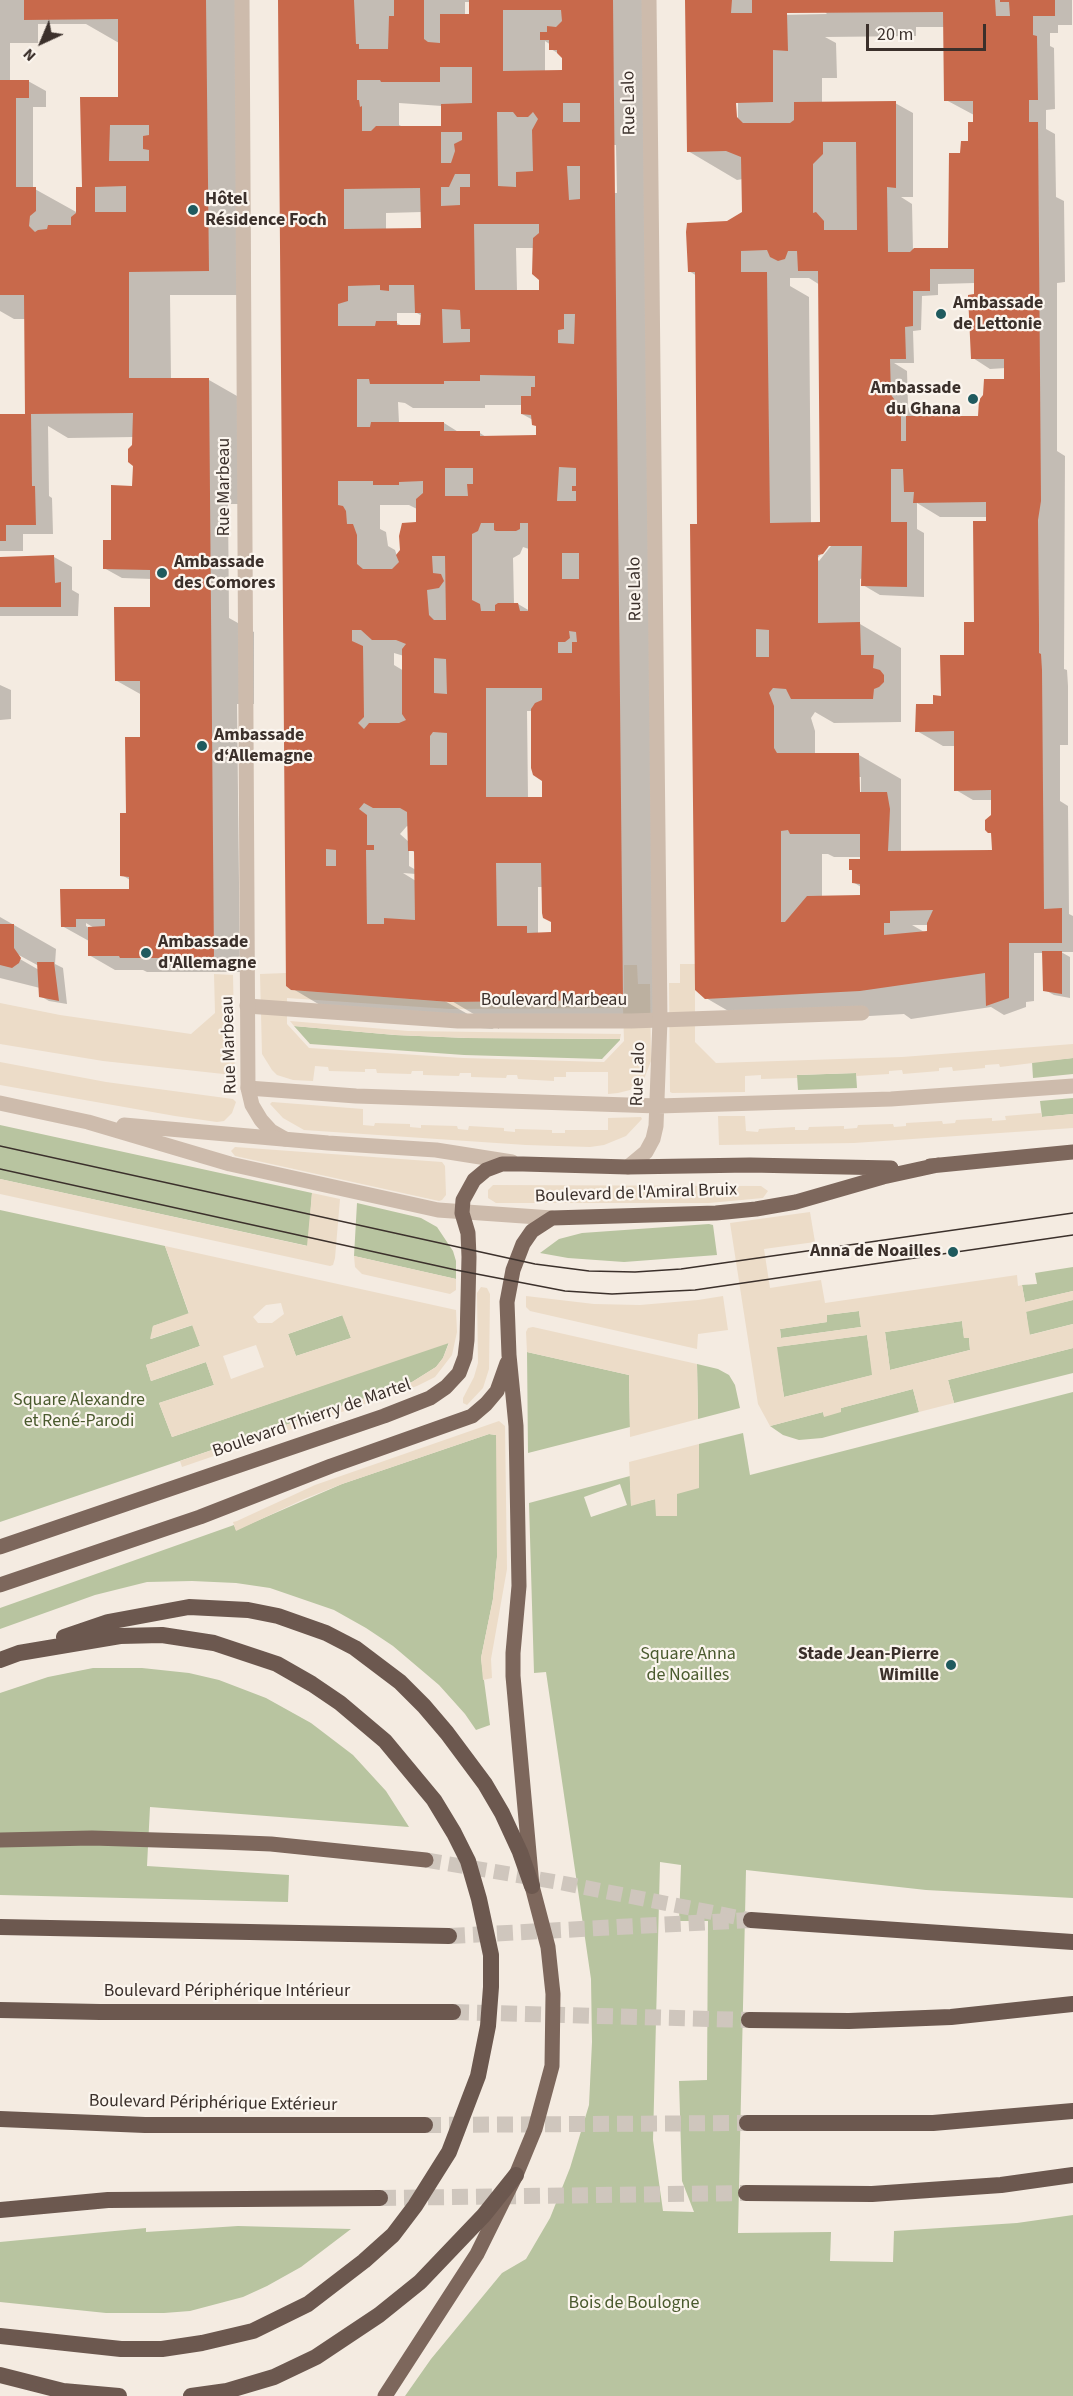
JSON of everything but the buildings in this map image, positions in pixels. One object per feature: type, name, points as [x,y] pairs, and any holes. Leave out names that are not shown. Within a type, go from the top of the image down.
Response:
[{"type":"highway","points":[[0,1660],[108,1622],[189,1607],[249,1610],[278,1616],[326,1633],[355,1648],[400,1682],[447,1733],[485,1784],[502,1813],[520,1852],[532,1886]]},
{"type":"highway","points":[[0,2336],[121,2349],[162,2349],[202,2343],[253,2331],[308,2304],[357,2267],[393,2235],[416,2206],[449,2152],[478,2076],[488,2026],[491,1987],[490,1955],[479,1899],[468,1861],[454,1833],[434,1800],[385,1741],[312,1684],[277,1664],[213,1644],[162,1635],[120,1636],[19,1653]]},
{"type":"highway","points":[[751,1920],[1073,1942]]},
{"type":"highway","points":[[0,1927],[449,1936]]},
{"type":"highway","points":[[749,2020],[849,2021],[951,2017],[1073,2004]]},
{"type":"highway","name":"Boulevard Périphérique Intérieur","points":[[0,2010],[453,2012]]},
{"type":"highway","points":[[747,2123],[933,2123],[1073,2111]]},
{"type":"highway","name":"Boulevard Périphérique Extérieur","points":[[0,2119],[145,2125],[425,2125]]},
{"type":"highway","points":[[0,2131],[79,2122]]},
{"type":"highway","points":[[191,2396],[227,2391],[274,2377],[316,2357],[379,2315],[420,2282],[460,2242],[516,2175]]},
{"type":"highway","points":[[746,2193],[872,2194],[1001,2185],[1073,2175]]},
{"type":"highway","points":[[0,2210],[108,2200],[380,2198]]},
{"type":"highway","points":[[0,2375],[63,2391],[119,2396]]},
{"type":"main road","name":"Boulevard de l'Amiral Bruix","points":[[523,1164],[628,1167],[750,1165],[880,1169],[1073,1152]]},
{"type":"main road","name":"Boulevard Thierry de Martel","points":[[0,1546],[384,1416],[430,1398],[446,1387],[459,1372],[465,1357],[467,1340],[468,1233],[462,1213],[467,1189],[486,1170],[502,1164],[523,1164]]},
{"type":"main road","name":"Boulevard de l'Amiral Bruix","points":[[552,1218],[716,1213],[756,1209],[796,1202],[883,1176],[938,1165]]},
{"type":"main road","points":[[385,2396],[477,2254],[516,2175],[535,2129],[552,2066],[553,1994],[548,1947],[532,1886],[513,1676],[519,1586],[516,1426],[509,1355],[507,1302],[513,1270],[523,1244],[532,1231],[552,1218]]},
{"type":"main road","points":[[0,1585],[200,1517],[330,1466],[472,1416],[497,1391],[505,1374],[509,1355]]},
{"type":"main road","points":[[0,1839],[148,1839],[271,1844],[426,1860]]},
{"type":"street","name":"Rue Marbeau","points":[[242,0],[248,1088],[252,1105],[261,1120],[271,1131],[285,1139]]},
{"type":"street","name":"Rue Lalo","points":[[628,1167],[646,1152],[653,1139],[658,1106],[660,1020],[649,0]]},
{"type":"street","name":"Boulevard Marbeau","points":[[247,1005],[458,1021],[660,1020],[862,1013]]},
{"type":"street","points":[[248,1088],[356,1096],[658,1106],[891,1099],[1073,1086]]},
{"type":"street","name":"Boulevard de l'Amiral Bruix","points":[[0,1103],[88,1122],[230,1164],[438,1210],[552,1218]]},
{"type":"street","name":"Boulevard de l'Amiral Bruix","points":[[88,1122],[436,1150],[523,1164]]},
{"type":"green space","points":[[294,1026],[395,1035],[620,1040],[602,1059],[464,1055],[310,1044]]},
{"type":"green space","points":[[1073,1058],[1073,1074],[1033,1078],[1032,1062]]},
{"type":"green space","points":[[856,1073],[857,1088],[798,1090],[797,1075]]},
{"type":"green space","points":[[1073,1098],[1073,1114],[1042,1117],[1040,1101]]},
{"type":"green space","points":[[0,1125],[312,1193],[308,1246],[0,1179]]},
{"type":"green space","points":[[357,1203],[421,1218],[437,1227],[453,1251],[456,1261],[456,1279],[354,1256]]},
{"type":"green space","name":"Square Alexandre et René-Parodi","points":[[0,1210],[165,1246],[189,1314],[153,1326],[151,1339],[193,1325],[200,1346],[146,1365],[151,1381],[206,1362],[214,1385],[159,1403],[172,1437],[449,1342],[443,1358],[436,1367],[412,1382],[0,1522]]},
{"type":"green space","points":[[713,1225],[717,1255],[624,1262],[568,1258],[540,1253],[559,1239],[582,1233]]},
{"type":"green space","points":[[1073,1267],[1073,1291],[1025,1302],[1022,1285],[1037,1284],[1035,1273]]},
{"type":"green space","points":[[1073,1300],[1073,1324],[1029,1335],[1026,1311]]},
{"type":"green space","points":[[859,1311],[861,1327],[781,1338],[780,1329],[827,1322],[826,1315]]},
{"type":"green space","points":[[343,1315],[351,1338],[296,1356],[288,1334]]},
{"type":"green space","points":[[962,1321],[964,1338],[969,1338],[970,1350],[890,1370],[885,1332]]},
{"type":"green space","points":[[867,1335],[873,1375],[784,1397],[776,1347]]},
{"type":"green space","points":[[1073,1348],[1073,1373],[954,1403],[948,1380]]},
{"type":"green space","points":[[527,1352],[629,1375],[630,1427],[528,1453]]},
{"type":"green space","points":[[697,1364],[718,1369],[729,1375],[735,1385],[740,1408],[698,1419]]},
{"type":"green space","points":[[913,1389],[919,1412],[822,1438],[799,1440],[783,1435],[770,1426],[823,1412],[824,1416],[841,1408]]},
{"type":"green space","points":[[1073,1392],[1073,1898],[926,1890],[746,1870],[738,2233],[831,2232],[830,2261],[893,2262],[894,2231],[1017,2223],[1073,2215],[1073,2396],[405,2396],[431,2359],[502,2273],[526,2259],[550,2218],[570,2168],[589,2105],[592,2042],[591,1979],[546,1672],[534,1673],[529,1503],[630,1476],[631,1505],[656,1499],[656,1516],[677,1516],[677,1493],[699,1487],[699,1444],[743,1433],[750,1475]],"holes":[[[620,1484],[627,1505],[591,1517],[584,1497]],[[660,1862],[681,1865],[679,1921],[708,1921],[707,2080],[679,2081],[682,2181],[694,2212],[663,2211],[653,2140]]]},
{"type":"green space","points":[[489,1434],[496,1435],[497,1440],[497,1557],[493,1599],[481,1658],[490,1725],[476,1730],[439,1685],[393,1646],[366,1628],[334,1610],[270,1588],[236,1583],[147,1582],[95,1595],[0,1629],[0,1608],[234,1525],[236,1530],[342,1484]]},
{"type":"green space","points":[[93,1668],[142,1668],[189,1673],[219,1680],[266,1698],[311,1723],[353,1755],[386,1791],[409,1827],[150,1807],[147,1866],[289,1875],[288,1902],[0,1895],[0,1693],[48,1677]]},
{"type":"green space","points":[[238,2226],[351,2229],[301,2267],[267,2286],[243,2297],[190,2311],[106,2313],[0,2302],[0,2242],[146,2228],[146,2232]]},
{"type":"shaded area","points":[[680,964],[695,964],[695,1042],[716,1063],[902,1057],[1073,1044],[1073,1058],[1000,1067],[999,1064],[985,1065],[985,1068],[953,1071],[952,1067],[939,1068],[939,1071],[903,1074],[902,1070],[889,1071],[889,1074],[856,1076],[856,1073],[761,1079],[761,1075],[745,1076],[745,1092],[672,1093],[670,1092],[669,983],[680,983]]},
{"type":"shaded area","points":[[624,965],[637,965],[638,984],[650,984],[651,1061],[644,1079],[638,1085],[618,1093],[608,1094],[608,1072],[566,1072],[566,1077],[554,1077],[554,1081],[518,1079],[517,1075],[507,1075],[506,1078],[471,1077],[471,1073],[460,1073],[459,1076],[423,1075],[423,1071],[412,1071],[411,1074],[377,1073],[376,1069],[365,1069],[365,1072],[329,1071],[328,1067],[315,1066],[313,1081],[293,1080],[277,1075],[262,1054],[260,974],[286,973],[286,986],[291,990],[450,1002],[620,1000],[624,997]],"holes":[[[287,998],[450,1009],[623,1008],[624,1041],[604,1062],[463,1058],[309,1048],[287,1024]]]},
{"type":"shaded area","points":[[214,974],[233,975],[235,1073],[233,1075],[103,1061],[0,1044],[0,1003],[60,1015],[191,1034],[215,1013]]},
{"type":"shaded area","points":[[290,1021],[408,1031],[621,1034],[620,1039],[467,1038],[395,1035],[294,1026]]},
{"type":"shaded area","points":[[0,1062],[106,1082],[233,1099],[236,1102],[232,1113],[224,1121],[175,1116],[0,1085]]},
{"type":"shaded area","points":[[272,1102],[363,1109],[363,1125],[374,1126],[375,1123],[410,1124],[410,1127],[421,1128],[421,1125],[457,1126],[458,1129],[468,1130],[469,1126],[504,1128],[504,1131],[515,1132],[515,1129],[552,1130],[552,1133],[565,1133],[565,1130],[608,1130],[608,1118],[641,1117],[642,1119],[626,1136],[604,1145],[590,1147],[526,1145],[304,1130],[283,1118],[270,1104]]},
{"type":"shaded area","points":[[1041,1113],[1042,1117],[1073,1114],[1073,1128],[854,1143],[719,1145],[718,1116],[745,1116],[746,1131],[758,1132],[759,1129],[795,1127],[795,1130],[808,1130],[809,1127],[844,1126],[844,1129],[857,1128],[858,1125],[893,1124],[894,1127],[906,1126],[906,1123],[942,1121],[943,1124],[955,1123],[956,1120],[992,1118],[992,1121],[1006,1120],[1005,1116]]},
{"type":"shaded area","points":[[235,1147],[442,1162],[445,1166],[446,1195],[439,1201],[235,1156],[231,1151]]},
{"type":"shaded area","points":[[0,1179],[307,1246],[312,1193],[340,1199],[335,1258],[333,1265],[330,1266],[0,1194]]},
{"type":"shaded area","points":[[493,1185],[761,1186],[768,1191],[763,1198],[709,1203],[496,1203],[488,1198],[488,1190]]},
{"type":"shaded area","points":[[810,1212],[815,1242],[764,1249],[770,1288],[821,1280],[825,1303],[1017,1275],[1018,1286],[1022,1285],[1025,1302],[1073,1291],[1073,1300],[1026,1312],[1030,1335],[1073,1324],[1073,1348],[948,1380],[954,1403],[919,1412],[913,1389],[841,1408],[841,1412],[824,1417],[823,1412],[770,1426],[758,1404],[730,1223]],"holes":[[[859,1311],[861,1327],[781,1338],[780,1329],[827,1322],[827,1315]],[[962,1321],[964,1338],[969,1338],[970,1350],[890,1370],[885,1332]],[[867,1335],[872,1375],[784,1397],[777,1347]]]},
{"type":"shaded area","points":[[165,1246],[456,1310],[457,1332],[452,1355],[435,1377],[417,1386],[182,1467],[180,1461],[412,1382],[436,1367],[443,1358],[449,1343],[172,1437],[159,1403],[214,1385],[206,1362],[151,1381],[146,1365],[200,1346],[192,1325],[150,1339],[153,1326],[189,1313]],"holes":[[[281,1303],[284,1314],[272,1323],[258,1323],[253,1317],[266,1305]],[[342,1315],[351,1338],[296,1356],[288,1334]],[[256,1345],[264,1367],[231,1379],[223,1356]]]},
{"type":"shaded area","points":[[354,1256],[456,1279],[456,1290],[450,1294],[362,1274],[355,1267]]},
{"type":"shaded area","points":[[481,1287],[487,1288],[490,1294],[489,1369],[483,1388],[467,1405],[463,1403],[463,1398],[474,1377],[478,1363],[477,1293]]},
{"type":"shaded area","points":[[526,1296],[594,1304],[640,1305],[723,1296],[728,1330],[698,1334],[697,1349],[530,1311],[526,1307]]},
{"type":"shaded area","points":[[533,1327],[697,1364],[698,1419],[630,1437],[629,1375],[527,1352],[526,1332],[528,1328]]},
{"type":"shaded area","points":[[499,1421],[505,1426],[507,1569],[491,1659],[492,1678],[483,1680],[481,1658],[493,1599],[497,1557],[496,1435],[489,1434],[342,1484],[236,1531],[233,1522],[315,1485]]},
{"type":"shaded area","points":[[699,1444],[699,1488],[677,1494],[677,1516],[656,1516],[655,1499],[631,1506],[629,1462]]},
{"type":"tunnel","points":[[426,1860],[557,1882],[751,1920]]},
{"type":"tunnel","points":[[449,1936],[751,1920]]},
{"type":"tunnel","points":[[453,2012],[749,2020]]},
{"type":"tunnel","points":[[425,2125],[747,2123]]},
{"type":"tunnel","points":[[380,2198],[746,2193]]},
{"type":"tram line","points":[[0,1146],[535,1264],[589,1271],[635,1272],[681,1269],[1073,1213]]},
{"type":"tram line","points":[[0,1169],[456,1270],[565,1291],[612,1294],[695,1290],[1073,1235]]},
{"type":"place","name":"Hôtel Résidence Foch","points":[[193,210]]},
{"type":"place","name":"Ambassade de Lettonie","points":[[941,314]]},
{"type":"place","name":"Ambassade du Ghana","points":[[973,399]]},
{"type":"place","name":"Ambassade des Comores","points":[[162,573]]},
{"type":"place","name":"Ambassade d‘Allemagne","points":[[202,746]]},
{"type":"place","name":"Ambassade d'Allemagne","points":[[146,953]]},
{"type":"place","name":"Anna de Noailles","points":[[953,1252]]},
{"type":"place","name":"Stade Jean-Pierre Wimille","points":[[951,1665]]},
{"type":"park label","name":"Square Anna de Noailles","points":[[688,1665]]},
{"type":"park label","name":"Bois de Boulogne","points":[[634,2304]]}]
